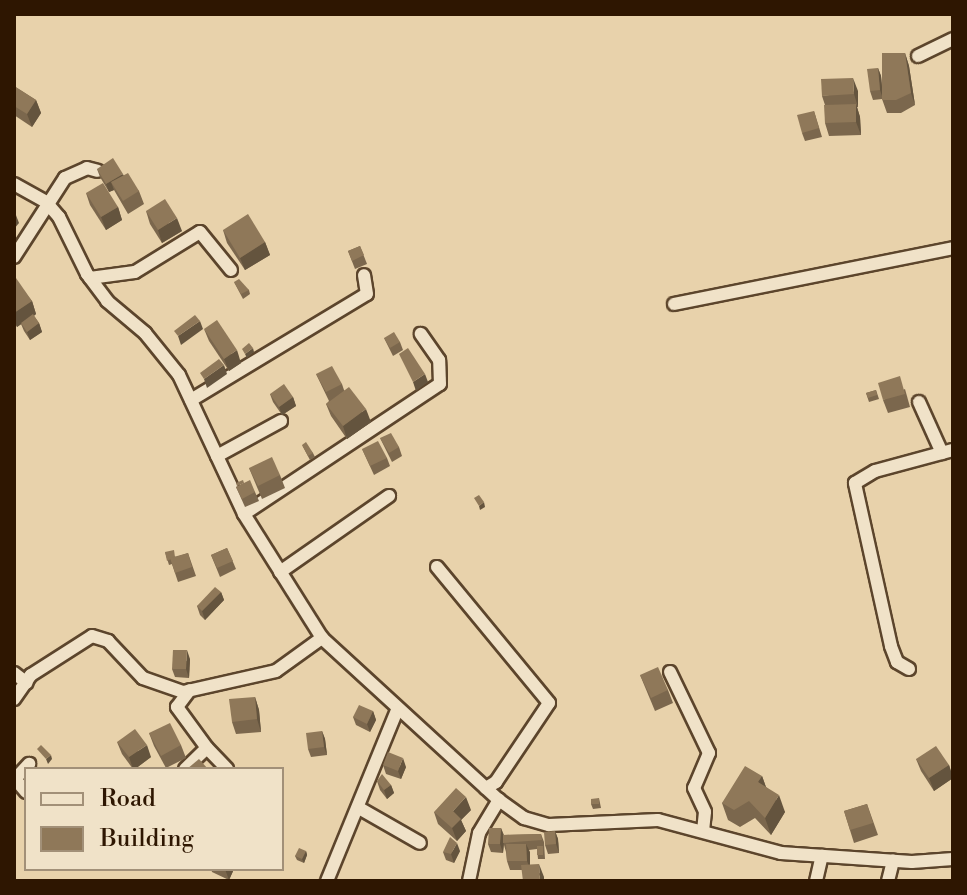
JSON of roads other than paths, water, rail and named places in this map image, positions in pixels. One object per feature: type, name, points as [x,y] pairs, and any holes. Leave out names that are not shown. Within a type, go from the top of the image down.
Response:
[{"type":"street","points":[[918,56],[953,39]]},
{"type":"street","points":[[14,257],[46,202],[65,178],[87,168],[98,171]]},
{"type":"street","points":[[14,184],[46,202],[73,237],[90,278],[107,301],[154,343],[191,400],[244,514],[322,638],[397,710],[499,800],[524,818],[549,825],[658,820],[781,853],[893,861],[953,859]]},
{"type":"street","points":[[90,278],[135,272],[200,232],[231,270]]},
{"type":"street","points":[[674,304],[953,248]]},
{"type":"street","points":[[191,400],[367,294],[364,275]]},
{"type":"street","points":[[244,514],[440,384],[439,360],[421,334]]},
{"type":"street","points":[[909,669],[897,662],[891,646],[855,483],[875,471],[948,451],[919,402]]},
{"type":"street","points":[[217,456],[281,421]]},
{"type":"street","points":[[280,572],[389,496]]},
{"type":"street","points":[[437,567],[549,703],[496,782],[486,788]]},
{"type":"street","points":[[14,699],[27,683],[92,636],[108,641],[143,678],[161,688],[190,690],[276,671],[322,638]]},
{"type":"street","points":[[670,672],[709,753],[694,788],[705,812],[703,830]]},
{"type":"street","points":[[14,673],[27,683]]},
{"type":"street","points":[[190,690],[177,707],[225,767]]},
{"type":"street","points":[[330,880],[397,710]]},
{"type":"street","points":[[187,767],[207,748]]},
{"type":"street","points":[[26,767],[29,764]]},
{"type":"street","points":[[24,769],[15,779],[24,790]]},
{"type":"street","points":[[469,881],[479,833],[499,800]]},
{"type":"street","points":[[359,808],[420,843]]},
{"type":"street","points":[[816,881],[822,856]]},
{"type":"street","points":[[888,881],[893,861]]}]
